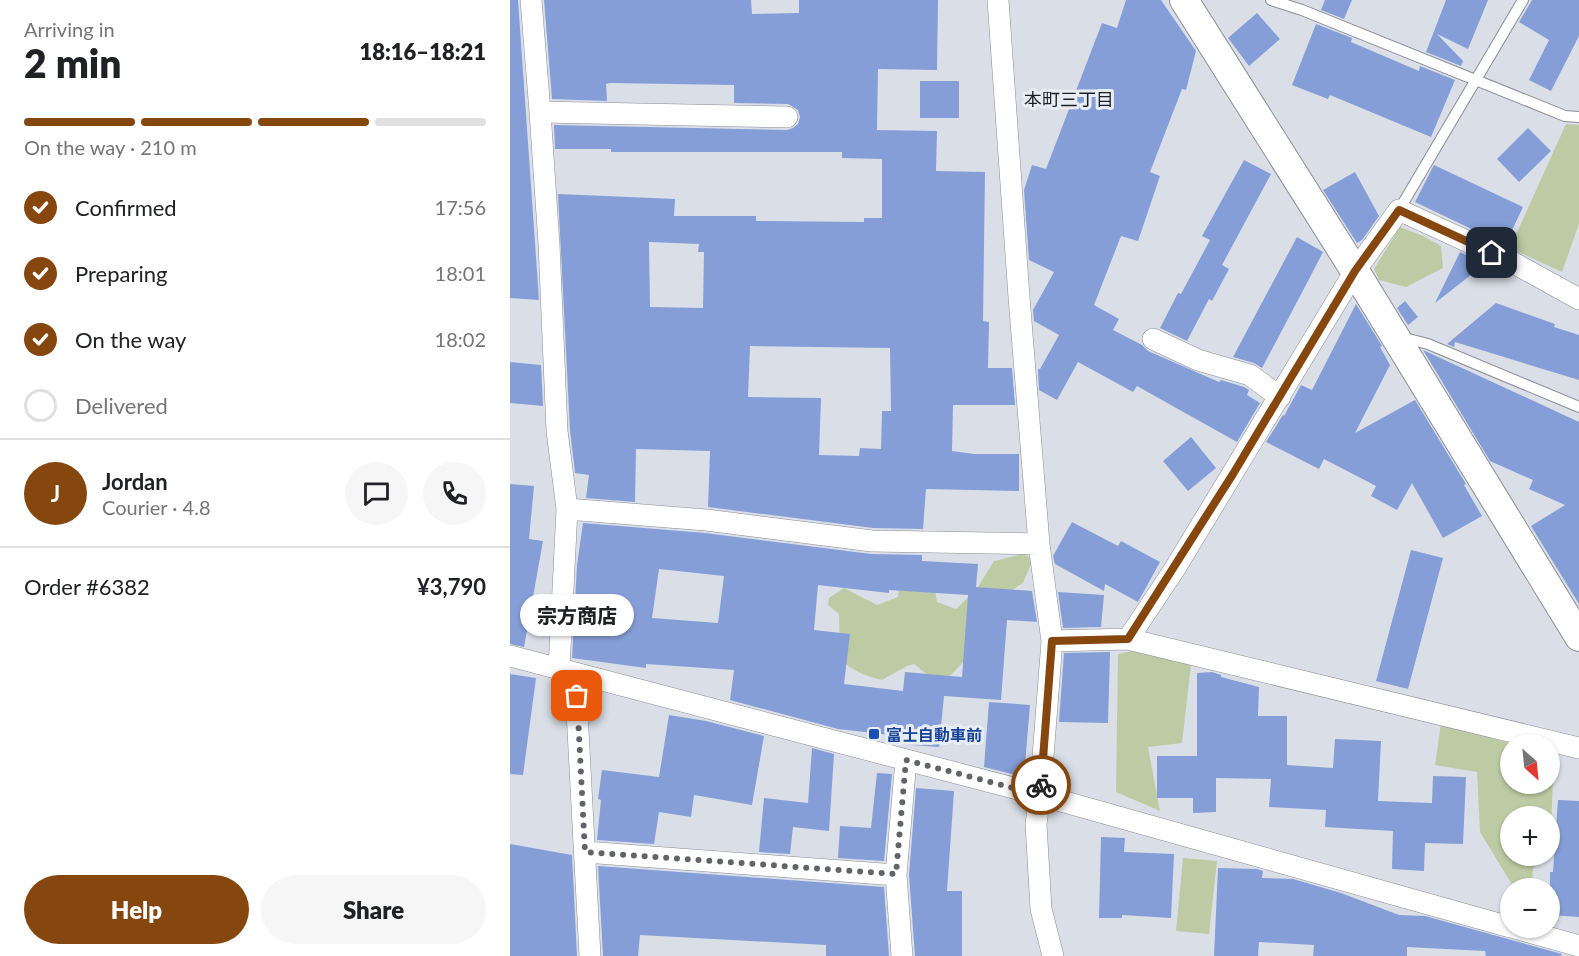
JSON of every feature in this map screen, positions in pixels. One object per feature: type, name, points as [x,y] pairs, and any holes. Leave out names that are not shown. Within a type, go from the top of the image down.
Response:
[{"type":"street","points":[[531,0],[540,112],[557,431],[567,508],[567,672],[585,852],[590,956]]},
{"type":"street","points":[[998,0],[1039,544],[1052,641],[1036,824],[1041,909],[1053,956]]},
{"type":"street","points":[[1185,0],[1355,271],[1579,637]]},
{"type":"street","points":[[540,112],[787,117]]},
{"type":"street","points":[[1128,639],[1174,570],[1355,271],[1399,210],[1512,262],[1579,299]]},
{"type":"street","points":[[1153,339],[1198,360],[1250,375],[1280,397]]},
{"type":"street","points":[[567,508],[706,520],[872,541],[1039,544]]},
{"type":"street","points":[[1052,641],[1128,639],[1579,748]]},
{"type":"street","points":[[510,656],[1040,795],[1500,924]]},
{"type":"street","points":[[902,956],[896,874],[906,760]]},
{"type":"street","points":[[585,852],[896,874]]},
{"type":"street","points":[[1550,938],[1579,946]]},
{"type":"lane","points":[[1271,0],[1302,10],[1565,116],[1579,117]]},
{"type":"lane","points":[[1399,210],[1523,0]]},
{"type":"lane","points":[[1394,336],[1428,344],[1579,407]]},
{"type":"green space","points":[[1566,124],[1579,125],[1579,224],[1562,272],[1510,248]]},
{"type":"green space","points":[[1400,227],[1441,246],[1443,268],[1406,287],[1379,280],[1374,269]]},
{"type":"green space","points":[[1023,554],[1029,557],[1031,564],[1023,583],[1006,594],[970,655],[951,675],[935,681],[914,664],[882,680],[850,667],[840,659],[839,614],[828,605],[829,598],[844,588],[877,605],[898,597],[901,572],[933,578],[937,602],[956,609],[976,590],[994,561]]},
{"type":"green space","points":[[1133,651],[1191,665],[1182,743],[1148,747],[1160,811],[1116,792],[1118,654]]},
{"type":"green space","points":[[1441,723],[1500,740],[1500,794],[1552,794],[1552,806],[1500,806],[1500,865],[1480,832],[1477,772],[1435,765]]},
{"type":"green space","points":[[1183,858],[1217,861],[1209,934],[1176,931]]},
{"type":"green space","points":[[1501,866],[1536,866],[1533,868],[1532,878],[1508,878]]},
{"type":"building","points":[[510,0],[518,0],[539,300],[510,298]]},
{"type":"building","points":[[544,0],[751,0],[752,14],[799,13],[799,0],[938,0],[937,70],[878,69],[877,130],[937,131],[936,171],[985,172],[983,321],[989,322],[988,368],[1012,368],[1015,405],[953,405],[952,451],[974,454],[1019,454],[1019,491],[926,489],[923,529],[873,528],[708,507],[710,451],[636,449],[635,502],[586,498],[589,475],[575,473],[570,430],[558,194],[675,199],[674,216],[756,216],[756,221],[864,222],[864,218],[882,218],[882,159],[842,158],[842,152],[611,152],[611,149],[555,149],[554,125],[787,130],[798,124],[800,117],[798,110],[788,104],[734,103],[734,85],[610,83],[606,84],[607,101],[552,99]],"holes":[[[649,242],[699,244],[698,252],[704,252],[703,308],[650,307]],[[750,346],[890,348],[891,411],[882,411],[881,449],[860,448],[859,456],[819,455],[821,398],[748,397]]]},
{"type":"building","points":[[1126,0],[1161,0],[1196,51],[1186,90],[1182,89],[1150,172],[1160,176],[1138,241],[1121,236],[1094,305],[1119,319],[1113,330],[1142,345],[1148,351],[1219,382],[1221,380],[1249,390],[1247,395],[1260,403],[1237,442],[1137,386],[1133,392],[1078,362],[1057,400],[1039,390],[1038,369],[1059,335],[1034,321],[1033,310],[1054,272],[1029,260],[1024,190],[1032,165],[1046,169],[1102,23],[1117,28]]},
{"type":"building","points":[[1325,0],[1352,0],[1344,19],[1321,10]]},
{"type":"building","points":[[1446,0],[1488,0],[1468,49],[1437,34],[1463,61],[1461,66],[1426,52]]},
{"type":"building","points":[[1532,0],[1579,0],[1579,36],[1551,91],[1529,80],[1549,40],[1519,22]]},
{"type":"building","points":[[1257,13],[1280,39],[1249,66],[1228,38]]},
{"type":"building","points":[[1316,24],[1352,38],[1351,42],[1419,71],[1420,66],[1455,80],[1431,137],[1330,95],[1328,99],[1292,85]]},
{"type":"building","points":[[920,81],[959,81],[959,118],[920,118]]},
{"type":"building","points":[[1528,128],[1551,151],[1519,182],[1497,159]]},
{"type":"building","points":[[1244,160],[1271,174],[1222,265],[1229,269],[1212,301],[1209,299],[1187,341],[1160,328],[1210,240],[1202,236]]},
{"type":"building","points":[[1434,165],[1523,207],[1505,245],[1415,202]]},
{"type":"building","points":[[1355,172],[1379,216],[1362,240],[1357,243],[1323,190]]},
{"type":"building","points":[[1297,237],[1323,252],[1262,368],[1254,363],[1233,357]]},
{"type":"building","points":[[1460,252],[1485,264],[1435,303]]},
{"type":"building","points":[[1405,301],[1418,317],[1408,325],[1397,308]]},
{"type":"building","points":[[1496,303],[1579,335],[1579,380],[1455,342],[1454,347],[1447,344]]},
{"type":"building","points":[[1356,304],[1382,346],[1380,347],[1390,365],[1355,433],[1415,400],[1466,484],[1464,485],[1482,516],[1443,538],[1412,483],[1397,510],[1371,496],[1376,486],[1324,459],[1319,469],[1266,442],[1301,385],[1312,390]]},
{"type":"building","points":[[1423,350],[1579,422],[1579,604],[1531,526],[1565,505],[1529,489],[1533,480],[1490,461]]},
{"type":"building","points":[[510,362],[541,365],[543,406],[510,403]]},
{"type":"building","points":[[1191,437],[1216,468],[1188,491],[1163,461]]},
{"type":"building","points":[[510,484],[534,486],[529,539],[543,541],[524,647],[510,644]]},
{"type":"building","points":[[1072,522],[1118,546],[1121,541],[1160,562],[1138,602],[1105,584],[1104,591],[1055,564],[1053,556]]},
{"type":"building","points":[[583,523],[705,533],[871,554],[922,555],[922,561],[978,564],[976,587],[1032,591],[1037,622],[1007,620],[1001,700],[944,696],[939,747],[899,744],[900,736],[838,729],[730,700],[734,670],[646,664],[646,668],[572,658],[577,565]],"holes":[[[659,569],[724,576],[718,623],[652,618]],[[818,585],[889,593],[889,590],[968,595],[962,677],[905,672],[903,691],[844,684],[850,634],[814,630]]]},
{"type":"building","points":[[1411,550],[1443,558],[1408,689],[1376,681]]},
{"type":"building","points":[[1058,592],[1104,595],[1101,627],[1063,628]]},
{"type":"building","points":[[1110,652],[1108,723],[1059,722],[1064,653]]},
{"type":"building","points":[[1212,672],[1221,677],[1259,687],[1258,716],[1287,716],[1287,765],[1333,768],[1335,739],[1381,741],[1378,801],[1432,803],[1433,776],[1466,777],[1463,844],[1425,843],[1424,871],[1392,869],[1393,831],[1325,827],[1326,810],[1269,807],[1271,779],[1216,778],[1216,812],[1193,813],[1193,798],[1157,798],[1157,756],[1197,756],[1197,673]]},
{"type":"building","points":[[510,674],[536,678],[523,775],[510,774]]},
{"type":"building","points":[[989,702],[1030,705],[1024,777],[984,767]]},
{"type":"building","points":[[669,715],[706,721],[764,736],[752,805],[694,795],[691,817],[659,812],[654,844],[597,840],[601,800],[598,799],[602,770],[659,777]]},
{"type":"building","points":[[812,748],[834,754],[829,831],[793,827],[790,854],[759,852],[764,798],[808,803]]},
{"type":"building","points":[[877,773],[892,774],[884,861],[838,858],[840,826],[871,828]]},
{"type":"building","points":[[916,788],[954,791],[947,891],[962,891],[962,956],[915,956],[909,875]]},
{"type":"building","points":[[1558,800],[1579,801],[1579,917],[1560,916],[1560,878],[1550,878],[1553,866],[1560,866],[1560,806],[1558,806]]},
{"type":"building","points":[[1101,837],[1125,838],[1124,852],[1174,854],[1171,918],[1122,915],[1122,918],[1099,918]]},
{"type":"building","points":[[510,844],[572,855],[577,956],[510,956]]},
{"type":"building","points":[[598,866],[884,887],[889,956],[826,956],[826,945],[640,935],[638,956],[603,956]]},
{"type":"building","points":[[1218,868],[1257,869],[1263,871],[1262,878],[1293,879],[1341,893],[1399,915],[1425,916],[1562,954],[1561,956],[1486,956],[1485,951],[1407,947],[1407,956],[1313,956],[1314,945],[1259,942],[1258,956],[1214,956]]},
{"type":"way so far","points":[[577,696],[585,852],[896,874],[906,760],[1040,795],[1041,785]]},
{"type":"place","name":"宗方商店","points":[[577,696]]},
{"type":"place","name":"富士自動車前","points":[[874,734]]},
{"type":"district","name":"本町三丁目","points":[[1069,99]]},
{"type":"route","points":[[1041,785],[1052,641],[1128,639],[1174,570],[1355,271],[1399,210],[1492,253]]}]
